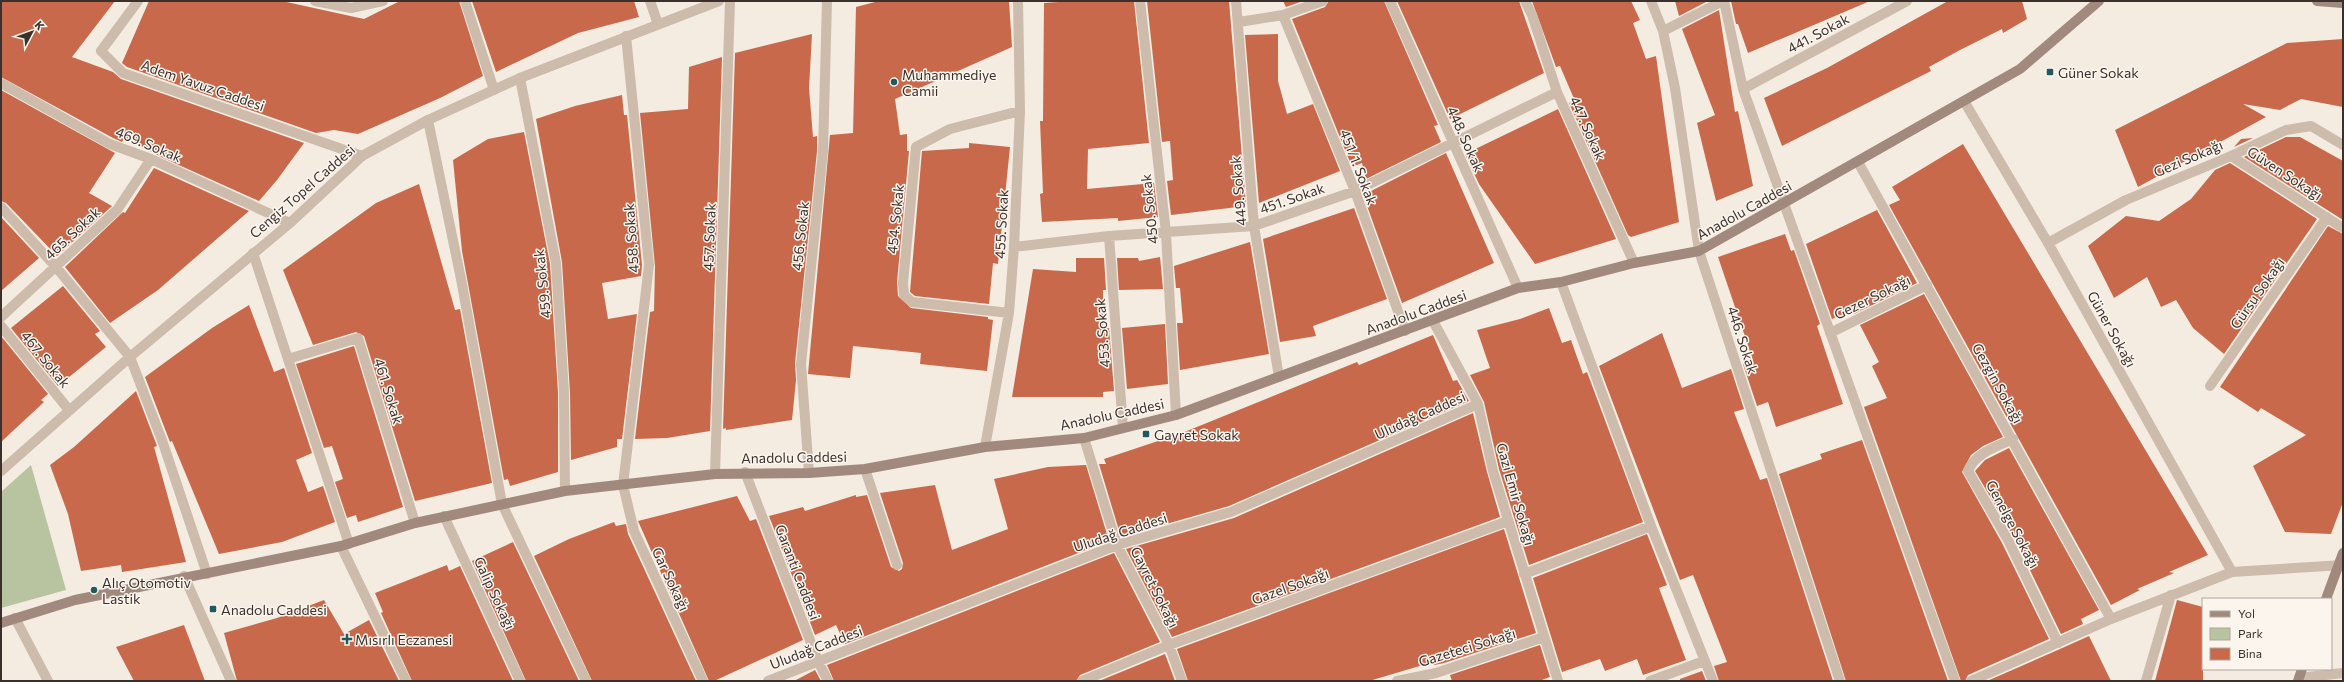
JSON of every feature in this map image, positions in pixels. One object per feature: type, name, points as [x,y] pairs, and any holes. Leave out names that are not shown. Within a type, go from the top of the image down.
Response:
[{"type":"main road","name":"Anadolu Caddesi","points":[[1,623],[75,600],[184,576],[207,574],[345,545],[415,523],[565,491],[715,474],[865,469],[986,447],[1084,438],[1176,415],[1433,321],[1518,288],[1561,282],[1634,263],[1698,251],[1784,204],[2020,69],[2099,1]]},
{"type":"main road","points":[[2317,1],[2343,3]]},
{"type":"main road","points":[[2326,598],[2340,566],[2343,553]]},
{"type":"street","name":"Adem Yavuz Caddesi","points":[[138,1],[101,51],[123,73],[362,156]]},
{"type":"street","points":[[315,1],[351,8],[383,1]]},
{"type":"street","points":[[465,1],[494,90]]},
{"type":"street","points":[[650,1],[658,24]]},
{"type":"street","name":"Cengiz Topel Caddesi","points":[[1,471],[130,357],[290,223],[362,156],[428,120],[520,78],[719,1]]},
{"type":"street","name":"457. Sokak","points":[[715,474],[730,1]]},
{"type":"street","name":"456. Sokak","points":[[809,472],[802,364],[822,151],[827,1]]},
{"type":"street","name":"455. Sokak","points":[[986,447],[1009,313],[1014,247],[1020,111],[1018,1]]},
{"type":"street","name":"450. Sokak","points":[[1140,1],[1166,233],[1176,415]]},
{"type":"street","name":"449. Sokak","points":[[1236,1],[1239,22],[1254,226],[1279,377]]},
{"type":"street","points":[[1239,22],[1283,15],[1322,1]]},
{"type":"street","name":"448. Sokak","points":[[1390,1],[1452,143],[1518,288]]},
{"type":"street","name":"447. Sokak","points":[[1525,1],[1532,15],[1557,92],[1634,263]]},
{"type":"street","name":"446. Sokak","points":[[1652,1],[1663,31],[1675,88],[1698,251],[1840,681]]},
{"type":"street","points":[[1663,31],[1724,1],[1744,89],[1955,681]]},
{"type":"street","name":"441. Sokak","points":[[1744,89],[1907,1]]},
{"type":"street","name":"451/1. Sokak","points":[[1283,15],[1355,191],[1405,331]]},
{"type":"street","name":"458. Sokak","points":[[623,485],[649,265],[626,36]]},
{"type":"street","name":"459. Sokak","points":[[520,78],[556,263],[564,393],[565,491]]},
{"type":"street","name":"469. Sokak","points":[[1,83],[110,144],[151,159],[290,223]]},
{"type":"street","name":"451. Sokak","points":[[1014,247],[1109,236],[1254,226],[1355,191],[1557,92]]},
{"type":"street","name":"Güner Sokağı","points":[[1964,101],[2048,243],[2232,572]]},
{"type":"street","name":"454. Sokak","points":[[1009,313],[912,302],[904,295],[903,283],[916,147],[950,129],[1020,111]]},
{"type":"street","points":[[428,120],[461,279],[502,504],[586,681]]},
{"type":"street","name":"Gezi Sokağı","points":[[2048,243],[2126,200],[2231,156],[2286,130],[2311,126],[2343,145]]},
{"type":"street","name":"Güven Sokağı","points":[[2231,156],[2343,228]]},
{"type":"street","name":"465. Sokak","points":[[1,317],[117,210],[151,159]]},
{"type":"street","name":"Gezgin Sokağı","points":[[1858,162],[2013,439],[2111,619]]},
{"type":"street","points":[[1,207],[56,267],[130,357],[163,443],[207,574]]},
{"type":"street","name":"Gürsu Sokağı","points":[[2210,386],[2327,217]]},
{"type":"street","name":"453. Sokak","points":[[1109,236],[1123,428]]},
{"type":"street","points":[[253,253],[288,359],[345,545],[406,681]]},
{"type":"street","points":[[1561,282],[1651,526],[1713,681]]},
{"type":"street","name":"Gezer Sokağı","points":[[1830,333],[1927,286]]},
{"type":"street","name":"Gazi Emir Sokağı","points":[[1433,321],[1478,404],[1493,471],[1558,681]]},
{"type":"street","name":"467. Sokak","points":[[1,326],[69,410]]},
{"type":"street","name":"461. Sokak","points":[[288,359],[358,338],[415,523]]},
{"type":"street","name":"Uludağ Caddesi","points":[[768,681],[1117,544],[1231,512],[1478,404]]},
{"type":"street","name":"Gayret Sokağı","points":[[1084,438],[1117,544],[1169,645],[1182,681]]},
{"type":"street","name":"Genelge Sokağı","points":[[2013,439],[1980,455],[1972,461],[1968,471],[2008,540],[2058,643]]},
{"type":"street","points":[[865,469],[897,565]]},
{"type":"street","name":"Garanti Caddesi","points":[[745,472],[818,661],[828,681]]},
{"type":"street","name":"Gar Sokağı","points":[[623,485],[634,530],[703,681]]},
{"type":"street","name":"Galip Sokağı","points":[[444,516],[520,681]]},
{"type":"street","name":"Gazel Sokağı","points":[[1082,681],[1169,645],[1508,521]]},
{"type":"street","points":[[1524,574],[1651,526]]},
{"type":"street","points":[[1971,681],[2111,619],[2232,572],[2340,566]]},
{"type":"street","points":[[184,576],[231,681]]},
{"type":"street","points":[[2146,681],[2171,595]]},
{"type":"street","points":[[15,618],[48,681]]},
{"type":"street","name":"Gazeteci Sokağı","points":[[1397,681],[1438,677],[1544,637]]},
{"type":"street","points":[[1650,681],[1704,660]]},
{"type":"street","points":[[2300,676],[2343,673]]},
{"type":"green space","points":[[31,465],[66,590],[1,608],[1,492]]},
{"type":"building","points":[[1,1],[115,1],[72,57],[113,72],[121,79],[304,143],[277,180],[259,201],[161,157],[125,137],[122,142],[113,138],[1,77]]},
{"type":"building","points":[[149,1],[282,1],[364,19],[400,1],[459,1],[483,76],[440,98],[358,134],[334,130],[316,133],[127,67],[122,63]]},
{"type":"building","points":[[472,1],[634,1],[639,17],[578,33],[496,72]]},
{"type":"building","points":[[879,1],[1009,1],[1012,47],[895,99],[900,135],[907,134],[907,151],[909,151],[897,282],[898,296],[911,308],[988,317],[988,319],[993,320],[987,371],[920,364],[921,353],[853,346],[850,378],[808,374],[830,135],[853,133],[856,7]]},
{"type":"building","points":[[1074,1],[1134,1],[1149,143],[1088,149],[1087,189],[1154,183],[1158,217],[1118,221],[1118,218],[1042,222],[1040,194],[1043,193],[1040,121],[1043,121],[1044,3]]},
{"type":"building","points":[[1147,1],[1229,1],[1246,206],[1171,215],[1167,181],[1173,180],[1170,141],[1162,142]]},
{"type":"building","points":[[1283,1],[1303,1],[1286,7]]},
{"type":"building","points":[[1329,1],[1384,1],[1438,125],[1434,126],[1441,142],[1366,179],[1362,163],[1352,167],[1292,19],[1325,7]]},
{"type":"building","points":[[1397,1],[1519,1],[1544,73],[1450,119]]},
{"type":"building","points":[[1532,1],[1631,1],[1640,20],[1633,23],[1646,59],[1656,56],[1679,222],[1631,237],[1628,235],[1569,103],[1575,101],[1560,66],[1556,67]]},
{"type":"building","points":[[1675,1],[1708,1],[1679,16]]},
{"type":"building","points":[[1731,1],[1870,1],[1748,53],[1738,24],[1736,24]]},
{"type":"building","points":[[1948,1],[2022,1],[2027,19],[2003,33],[2002,29],[1960,50],[1929,67],[1931,71],[1782,146],[1764,98],[1827,68]]},
{"type":"building","points":[[1719,10],[1735,112],[1738,111],[1753,186],[1716,201],[1697,123],[1715,115],[1682,29]]},
{"type":"building","points":[[812,34],[809,88],[813,137],[817,136],[817,151],[795,363],[796,380],[792,420],[726,430],[726,428],[723,429],[735,53]]},
{"type":"building","points":[[1278,34],[1278,81],[1287,114],[1313,104],[1340,171],[1259,203],[1245,35]]},
{"type":"building","points":[[2343,39],[2343,107],[2301,99],[2280,110],[2243,104],[2266,117],[2138,187],[2115,130],[2287,43]]},
{"type":"building","points":[[722,57],[710,431],[667,438],[635,439],[650,312],[654,311],[655,266],[640,113],[688,109],[689,67]]},
{"type":"building","points":[[1,90],[115,153],[89,193],[112,206],[57,256],[6,203],[1,201]]},
{"type":"building","points":[[622,95],[624,115],[627,115],[642,265],[641,276],[602,283],[608,319],[637,314],[622,439],[617,439],[617,447],[571,460],[570,393],[562,262],[536,119],[575,106]]},
{"type":"building","points":[[1558,109],[1616,239],[1535,264],[1479,184],[1465,154]]},
{"type":"building","points":[[524,132],[550,264],[558,393],[558,472],[510,486],[508,479],[504,480],[462,251],[453,160],[488,139]]},
{"type":"building","points":[[2286,137],[2300,137],[2343,161],[2343,220],[2244,157]]},
{"type":"building","points":[[2253,138],[2234,147],[2241,139]]},
{"type":"building","points":[[969,143],[1010,147],[998,264],[993,263],[989,304],[915,296],[910,292],[922,151],[969,148]]},
{"type":"building","points":[[1963,144],[2208,555],[2169,572],[2174,573],[2137,589],[2140,590],[2111,605],[1889,205],[1900,200],[1892,187]]},
{"type":"building","points":[[1446,153],[1494,263],[1402,303],[1366,203],[1371,202],[1369,192]]},
{"type":"building","points":[[2230,163],[2317,219],[2224,354],[2193,328],[2176,300],[2161,307],[2147,277],[2114,298],[2088,246],[2126,216],[2159,221],[2191,199],[2215,170]]},
{"type":"building","points":[[154,168],[249,211],[158,290],[110,323],[65,267],[123,212],[125,213]]},
{"type":"building","points":[[419,184],[455,310],[460,309],[492,483],[415,501],[364,336],[356,332],[313,345],[283,270],[376,203]]},
{"type":"building","points":[[1354,208],[1387,299],[1313,326],[1316,336],[1280,342],[1263,239]]},
{"type":"building","points":[[1877,210],[1917,283],[1854,314],[1852,310],[1832,319],[1806,244]]},
{"type":"building","points":[[1,217],[39,258],[1,291]]},
{"type":"building","points":[[2328,226],[2343,234],[2343,502],[2331,534],[2285,532],[2253,466],[2306,435],[2261,408],[2258,412],[2220,387]]},
{"type":"building","points":[[1785,234],[1791,251],[1794,250],[1820,324],[1817,326],[1843,404],[1776,427],[1768,402],[1757,406],[1743,364],[1753,360],[1718,257]]},
{"type":"building","points":[[1250,242],[1269,354],[1180,370],[1177,323],[1183,323],[1180,288],[1176,288],[1174,266]]},
{"type":"building","points":[[1160,257],[1163,289],[1119,290],[1117,258],[1138,258],[1139,261]]},
{"type":"building","points":[[1076,258],[1104,258],[1106,290],[1103,290],[1103,329],[1109,328],[1114,391],[1103,392],[1103,397],[1012,397],[1033,269],[1076,272]]},
{"type":"building","points":[[63,286],[100,331],[95,334],[106,347],[58,386],[11,328]]},
{"type":"building","points":[[1924,294],[2003,437],[1983,446],[1971,455],[1962,472],[2002,543],[2049,639],[1968,675],[1965,681],[1961,681],[1864,407],[1887,398],[1872,366],[1879,362],[1860,325]]},
{"type":"building","points":[[249,305],[274,372],[284,368],[312,453],[296,460],[308,492],[323,486],[335,522],[282,542],[219,554],[172,441],[170,442],[145,377],[212,328]]},
{"type":"building","points":[[1549,308],[1562,343],[1571,340],[1583,374],[1587,372],[1643,522],[1529,565],[1499,469],[1484,402],[1470,375],[1490,368],[1477,330],[1520,319]]},
{"type":"building","points":[[1165,324],[1168,384],[1127,389],[1122,328]]},
{"type":"building","points":[[1662,333],[1682,388],[1731,369],[1744,409],[1734,412],[1760,480],[1767,478],[1833,681],[1719,681],[1714,666],[1727,662],[1693,575],[1680,580],[1599,366]]},
{"type":"building","points":[[1433,335],[1453,381],[1457,380],[1469,401],[1229,506],[1121,537],[1099,464],[1106,464],[1104,459],[1182,433],[1357,362],[1359,365]]},
{"type":"building","points":[[1,336],[48,394],[41,400],[44,402],[1,442]]},
{"type":"building","points":[[354,346],[403,507],[358,522],[356,515],[347,518],[335,482],[343,479],[332,446],[324,448],[296,364]]},
{"type":"building","points":[[136,391],[157,446],[154,447],[186,562],[122,572],[121,565],[81,571],[68,514],[50,465],[74,447]]},
{"type":"building","points":[[1473,413],[1487,472],[1500,517],[1172,637],[1126,549],[1234,518]]},
{"type":"building","points":[[1862,440],[1948,681],[1846,681],[1779,474],[1822,459],[1820,454]]},
{"type":"building","points":[[2009,448],[2099,610],[2081,619],[2083,624],[2061,634],[2014,537],[1975,471],[1985,460]]},
{"type":"building","points":[[1086,465],[1109,541],[845,644],[836,625],[815,635],[769,516],[803,507],[805,511],[856,495],[856,497],[867,495],[891,567],[899,571],[902,569],[903,563],[880,493],[935,485],[952,550],[1008,529],[994,479],[1048,467]]},
{"type":"building","points":[[737,496],[750,521],[756,519],[803,640],[714,681],[709,681],[638,521]]},
{"type":"building","points":[[614,522],[616,526],[626,524],[628,534],[696,681],[592,681],[534,556],[569,539]]},
{"type":"building","points":[[1504,529],[1536,633],[1444,663],[1434,665],[1433,662],[1369,681],[1188,681],[1177,649]]},
{"type":"building","points":[[1647,534],[1667,585],[1659,588],[1686,660],[1643,675],[1637,659],[1605,671],[1600,659],[1562,672],[1533,578]]},
{"type":"building","points":[[513,542],[579,681],[526,681],[472,561]]},
{"type":"building","points":[[1114,553],[1160,642],[1080,675],[1076,681],[834,681],[827,665]]},
{"type":"building","points":[[447,565],[449,571],[460,566],[513,681],[412,681],[381,613],[383,612],[375,593]]},
{"type":"building","points":[[324,600],[344,634],[369,620],[399,681],[237,681],[224,633],[277,618]]},
{"type":"building","points":[[2177,600],[2202,607],[2203,681],[2155,681]]},
{"type":"building","points":[[184,625],[205,681],[134,681],[116,647]]},
{"type":"building","points":[[2089,636],[2111,681],[1987,681],[2060,649]]},
{"type":"building","points":[[1540,645],[1550,677],[1539,681],[1452,681],[1450,675]]},
{"type":"building","points":[[1165,654],[1175,681],[1099,681]]},
{"type":"building","points":[[815,670],[821,681],[794,681]]},
{"type":"building","points":[[1702,671],[1706,681],[1680,681],[1680,679]]},
{"type":"place","name":"Güner Sokak","points":[[2050,72]]},
{"type":"place","name":"Muhammediye Camii","points":[[894,82]]},
{"type":"place","name":"Gayret Sokak","points":[[1146,434]]},
{"type":"place","name":"Alıç Otomotiv Lastik","points":[[94,590]]},
{"type":"place","name":"Anadolu Caddesi","points":[[213,609]]},
{"type":"place","name":"Mısırlı Eczanesi","points":[[347,639]]}]
